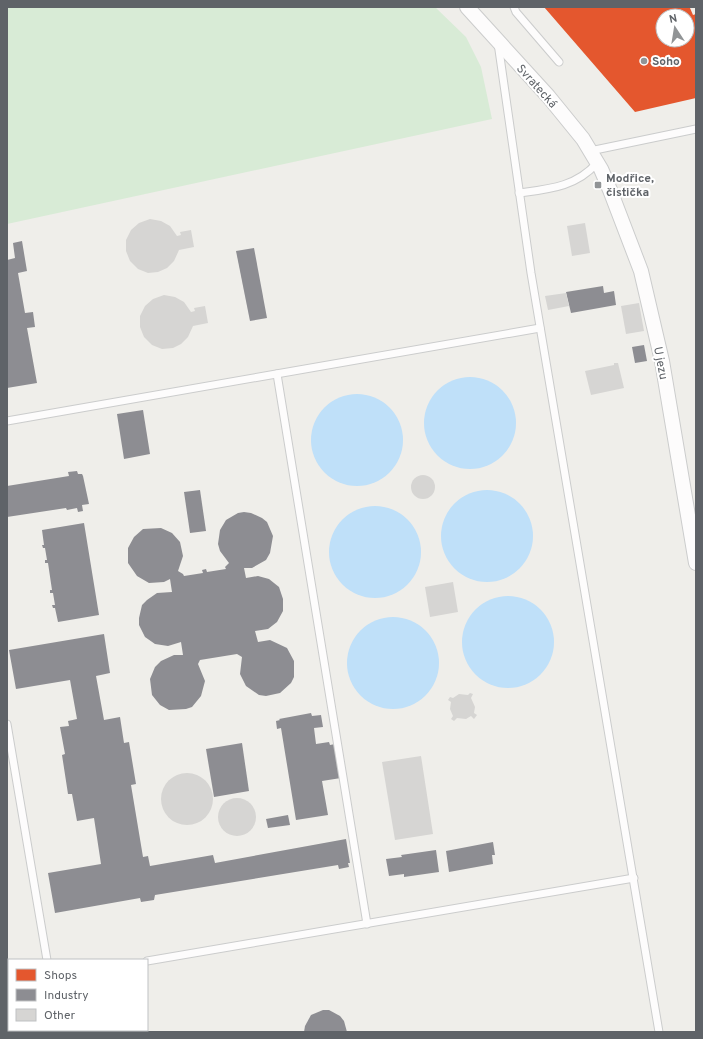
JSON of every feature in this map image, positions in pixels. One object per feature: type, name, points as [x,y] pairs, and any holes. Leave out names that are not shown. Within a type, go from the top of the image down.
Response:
[{"type":"street","name":"Svratecká","points":[[467,7],[548,96],[590,150],[599,166]]},
{"type":"street","name":"U jezu","points":[[599,166],[641,271],[662,361],[696,563]]},
{"type":"lane","points":[[514,7],[516,12],[559,62]]},
{"type":"lane","points":[[497,41],[540,328],[660,1032]]},
{"type":"lane","points":[[590,150],[696,128]]},
{"type":"lane","points":[[519,193],[549,189],[573,182],[599,166]]},
{"type":"lane","points":[[7,421],[540,328]]},
{"type":"lane","points":[[277,374],[367,924]]},
{"type":"lane","points":[[7,724],[47,959]]},
{"type":"lane","points":[[148,961],[634,878]]},
{"type":"green space","points":[[7,7],[435,7],[466,37],[481,67],[492,119],[7,224]]},
{"type":"water","points":[[470,377],[488,380],[503,390],[513,405],[516,423],[513,441],[503,456],[488,466],[470,469],[452,466],[437,456],[427,441],[424,423],[427,405],[437,390],[452,380]]},
{"type":"water","points":[[357,394],[375,397],[390,407],[400,422],[403,440],[400,458],[390,473],[375,483],[357,486],[339,483],[324,473],[314,458],[311,440],[314,422],[324,407],[339,397]]},
{"type":"water","points":[[487,490],[505,493],[520,503],[530,518],[533,536],[530,554],[520,569],[505,579],[487,582],[469,579],[454,569],[444,554],[441,536],[444,518],[454,503],[469,493]]},
{"type":"water","points":[[375,506],[393,509],[408,519],[418,534],[421,552],[418,570],[408,585],[393,595],[375,598],[357,595],[342,585],[332,570],[329,552],[332,534],[342,519],[357,509]]},
{"type":"water","points":[[508,596],[526,599],[541,609],[551,624],[554,642],[551,660],[541,675],[526,685],[508,688],[490,685],[475,675],[465,660],[462,642],[465,624],[475,609],[490,599]]},
{"type":"water","points":[[393,617],[411,620],[426,630],[436,645],[439,663],[436,681],[426,696],[411,706],[393,709],[375,706],[360,696],[350,681],[347,663],[350,645],[360,630],[375,620]]},
{"type":"building: Shops","name":"Soho","points":[[544,7],[693,7],[655,8],[655,48],[695,48],[696,14],[696,98],[635,112]]},
{"type":"building: Industry","points":[[22,241],[27,271],[18,273],[25,313],[33,312],[35,327],[27,328],[37,383],[7,388],[7,260],[15,258],[13,243]]},
{"type":"building: Industry","points":[[254,248],[267,318],[250,321],[236,251]]},
{"type":"building: Industry","points":[[603,286],[604,293],[614,291],[616,305],[571,313],[566,292]]},
{"type":"building: Industry","points":[[644,345],[647,361],[635,363],[632,347]]},
{"type":"building: Industry","points":[[143,410],[150,454],[124,459],[117,414]]},
{"type":"building: Industry","points":[[77,471],[78,474],[82,474],[83,476],[89,504],[82,505],[83,511],[78,512],[77,508],[67,510],[66,508],[7,517],[7,486],[69,476],[68,472]]},
{"type":"building: Industry","points":[[200,490],[206,531],[190,533],[184,492]]},
{"type":"building: Industry","points":[[238,513],[251,513],[267,522],[273,536],[270,553],[266,560],[252,568],[244,568],[246,578],[258,576],[269,579],[279,587],[283,599],[283,611],[277,622],[268,629],[255,631],[258,642],[270,640],[287,648],[294,661],[294,677],[291,683],[280,693],[266,696],[259,695],[246,686],[240,674],[242,657],[237,654],[200,660],[198,664],[205,681],[201,696],[192,707],[186,709],[169,710],[160,705],[152,695],[150,679],[155,667],[161,661],[174,655],[183,655],[181,642],[168,646],[155,644],[145,637],[139,625],[139,618],[142,605],[147,600],[157,593],[172,592],[170,579],[164,582],[149,583],[137,576],[128,563],[128,548],[134,537],[143,529],[161,528],[172,533],[180,542],[183,556],[178,571],[184,576],[203,573],[202,570],[206,569],[207,572],[226,569],[225,567],[229,563],[220,551],[218,544],[220,530],[226,520]]},
{"type":"building: Industry","points":[[84,523],[99,615],[58,622],[55,608],[53,608],[52,605],[55,605],[53,593],[50,593],[50,590],[52,590],[48,563],[45,563],[45,560],[47,560],[45,548],[43,548],[42,545],[44,545],[42,530]]},
{"type":"building: Industry","points":[[104,634],[110,673],[96,676],[104,720],[120,717],[124,743],[129,742],[136,784],[131,785],[143,857],[148,856],[150,866],[213,855],[215,863],[346,839],[350,863],[348,863],[349,867],[339,869],[338,865],[155,895],[154,900],[141,902],[140,898],[55,913],[48,873],[101,864],[94,818],[77,821],[72,794],[68,794],[62,755],[65,754],[60,727],[69,726],[68,721],[77,719],[70,680],[16,689],[9,650]]},
{"type":"building: Industry","points":[[311,713],[312,716],[321,715],[323,727],[314,728],[316,744],[329,742],[330,745],[335,744],[341,778],[322,781],[328,815],[296,820],[281,728],[277,729],[276,721],[280,720],[279,719]]},
{"type":"building: Industry","points":[[242,743],[249,791],[214,797],[206,749]]},
{"type":"building: Industry","points":[[288,815],[290,825],[268,828],[266,819]]},
{"type":"building: Industry","points":[[493,842],[495,855],[492,855],[493,864],[449,872],[446,851]]},
{"type":"building: Industry","points":[[436,850],[439,872],[404,877],[404,874],[389,876],[386,859],[402,857],[401,855]]},
{"type":"building: Industry","points":[[323,1010],[329,1010],[340,1016],[344,1021],[347,1032],[304,1032],[305,1026],[311,1015]]},
{"type":"building: Other","points":[[150,219],[161,221],[170,226],[177,236],[181,235],[180,232],[191,230],[194,247],[179,250],[174,261],[167,268],[158,272],[148,273],[138,269],[130,261],[126,251],[126,240],[131,230],[139,223]]},
{"type":"building: Other","points":[[585,223],[590,253],[572,256],[567,226]]},
{"type":"building: Other","points":[[566,293],[569,306],[548,310],[545,296]]},
{"type":"building: Other","points":[[164,295],[175,297],[184,302],[191,312],[195,311],[194,308],[205,306],[208,323],[193,326],[188,337],[181,344],[173,348],[162,349],[152,345],[144,337],[140,327],[140,316],[145,306],[153,299]]},
{"type":"building: Other","points":[[639,303],[644,331],[626,334],[621,306]]},
{"type":"building: Other","points":[[614,363],[618,363],[624,388],[591,395],[585,371],[614,365]]},
{"type":"building: Other","points":[[423,475],[432,478],[435,487],[432,496],[423,499],[414,496],[411,487],[414,478]]},
{"type":"building: Other","points":[[453,582],[458,612],[430,617],[425,587]]},
{"type":"building: Other","points":[[470,693],[473,694],[471,698],[475,707],[474,713],[477,715],[474,719],[471,716],[466,719],[457,718],[454,721],[451,719],[453,716],[450,709],[451,702],[448,700],[450,697],[453,698],[459,694],[468,695]]},
{"type":"building: Other","points":[[421,756],[433,834],[395,840],[382,762]]},
{"type":"building: Other","points":[[187,773],[201,777],[209,785],[213,799],[209,813],[201,821],[187,825],[173,821],[165,813],[161,799],[165,785],[173,777]]},
{"type":"building: Other","points":[[233,798],[241,798],[251,803],[255,810],[255,824],[251,831],[241,836],[233,836],[223,831],[221,828],[218,821],[218,813],[223,803],[226,801]]},
{"type":"place","name":"Soho","points":[[644,61]]},
{"type":"place","name":"Modřice, čistička","points":[[598,185]]}]
